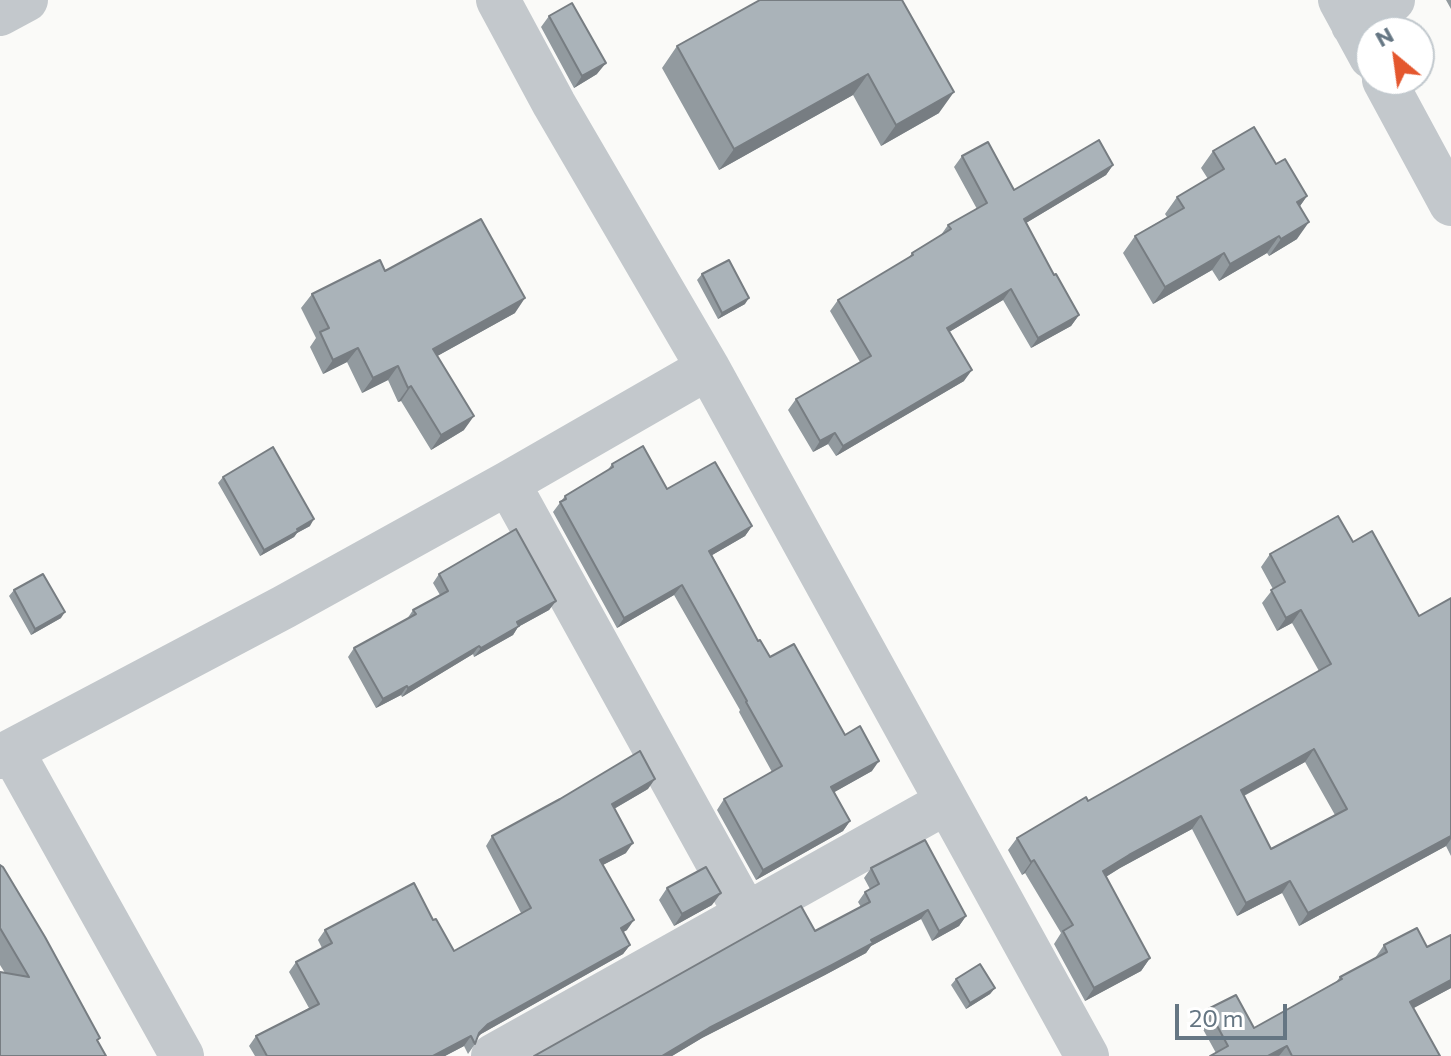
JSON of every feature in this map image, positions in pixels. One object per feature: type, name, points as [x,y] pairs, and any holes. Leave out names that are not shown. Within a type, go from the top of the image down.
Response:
[{"type":"street","points":[[0,14],[26,0]]},
{"type":"street","points":[[498,0],[554,104],[708,368],[1087,1056]]},
{"type":"street","points":[[1370,16],[1393,0]]},
{"type":"street","points":[[1393,96],[1451,204]]},
{"type":"street","points":[[182,1056],[6,754],[284,607],[708,368]]},
{"type":"street","points":[[508,483],[746,914]]},
{"type":"street","points":[[493,1056],[947,802]]},
{"type":"building","points":[[760,0],[902,0],[954,92],[896,125],[868,74],[734,149],[677,46]]},
{"type":"building","points":[[572,3],[606,63],[582,76],[549,16]]},
{"type":"building","points":[[1254,127],[1276,164],[1285,159],[1307,196],[1297,202],[1309,222],[1230,264],[1224,253],[1165,287],[1135,236],[1184,208],[1177,197],[1224,169],[1213,151]]},
{"type":"building","points":[[1099,140],[1113,165],[1024,219],[1079,315],[1038,338],[1011,289],[947,328],[972,370],[843,446],[835,433],[820,441],[796,399],[871,356],[838,300],[913,255],[951,229],[948,225],[987,203],[962,156],[988,142],[1014,190]]},
{"type":"building","points":[[481,219],[525,298],[433,349],[474,416],[441,435],[411,386],[408,388],[398,366],[373,378],[358,348],[333,360],[320,332],[329,328],[312,294],[380,260],[385,271]]},
{"type":"building","points":[[729,260],[749,298],[722,313],[702,274]]},
{"type":"building","points":[[643,446],[667,489],[715,462],[752,526],[709,551],[758,641],[770,657],[794,644],[845,735],[860,726],[879,761],[831,787],[850,821],[763,870],[724,799],[782,766],[747,701],[682,585],[624,618],[560,502],[613,467],[612,464]]},
{"type":"building","points":[[273,447],[314,519],[264,550],[223,477]]},
{"type":"building","points":[[1338,516],[1353,542],[1372,531],[1419,616],[1451,598],[1451,836],[1308,913],[1290,881],[1246,903],[1201,816],[1103,871],[1150,958],[1094,988],[1063,931],[1073,925],[1017,838],[1086,797],[1088,801],[1331,664],[1301,610],[1286,618],[1271,590],[1285,582],[1270,554]],"holes":[[[1314,749],[1347,809],[1271,849],[1241,790]]]},
{"type":"building","points":[[516,529],[556,601],[517,622],[519,626],[481,648],[479,646],[408,688],[383,699],[354,648],[416,614],[413,610],[448,591],[439,574]]},
{"type":"building","points":[[43,574],[65,612],[35,629],[14,590]]},
{"type":"building","points":[[640,751],[655,779],[612,804],[633,843],[600,860],[634,920],[621,928],[630,945],[488,1024],[479,1033],[475,1044],[471,1036],[433,1056],[267,1056],[256,1036],[319,1004],[296,962],[332,943],[325,930],[414,883],[454,951],[531,908],[492,836]]},
{"type":"building","points":[[925,840],[966,916],[939,931],[928,910],[871,940],[873,943],[709,1028],[662,1056],[534,1056],[801,906],[815,931],[870,902],[865,892],[879,884],[871,868]]},
{"type":"building","points":[[0,865],[45,937],[100,1038],[97,1040],[106,1056],[0,1056],[0,972],[29,977],[0,928]]},
{"type":"building","points":[[706,867],[721,893],[682,914],[667,888]]},
{"type":"building","points":[[1417,928],[1427,947],[1451,935],[1451,980],[1410,1002],[1440,1056],[1292,1056],[1287,1046],[1268,1056],[1210,1056],[1228,1046],[1208,1009],[1236,995],[1254,1028],[1387,952],[1384,945]]},
{"type":"building","points":[[980,964],[995,988],[970,1003],[956,979]]}]
